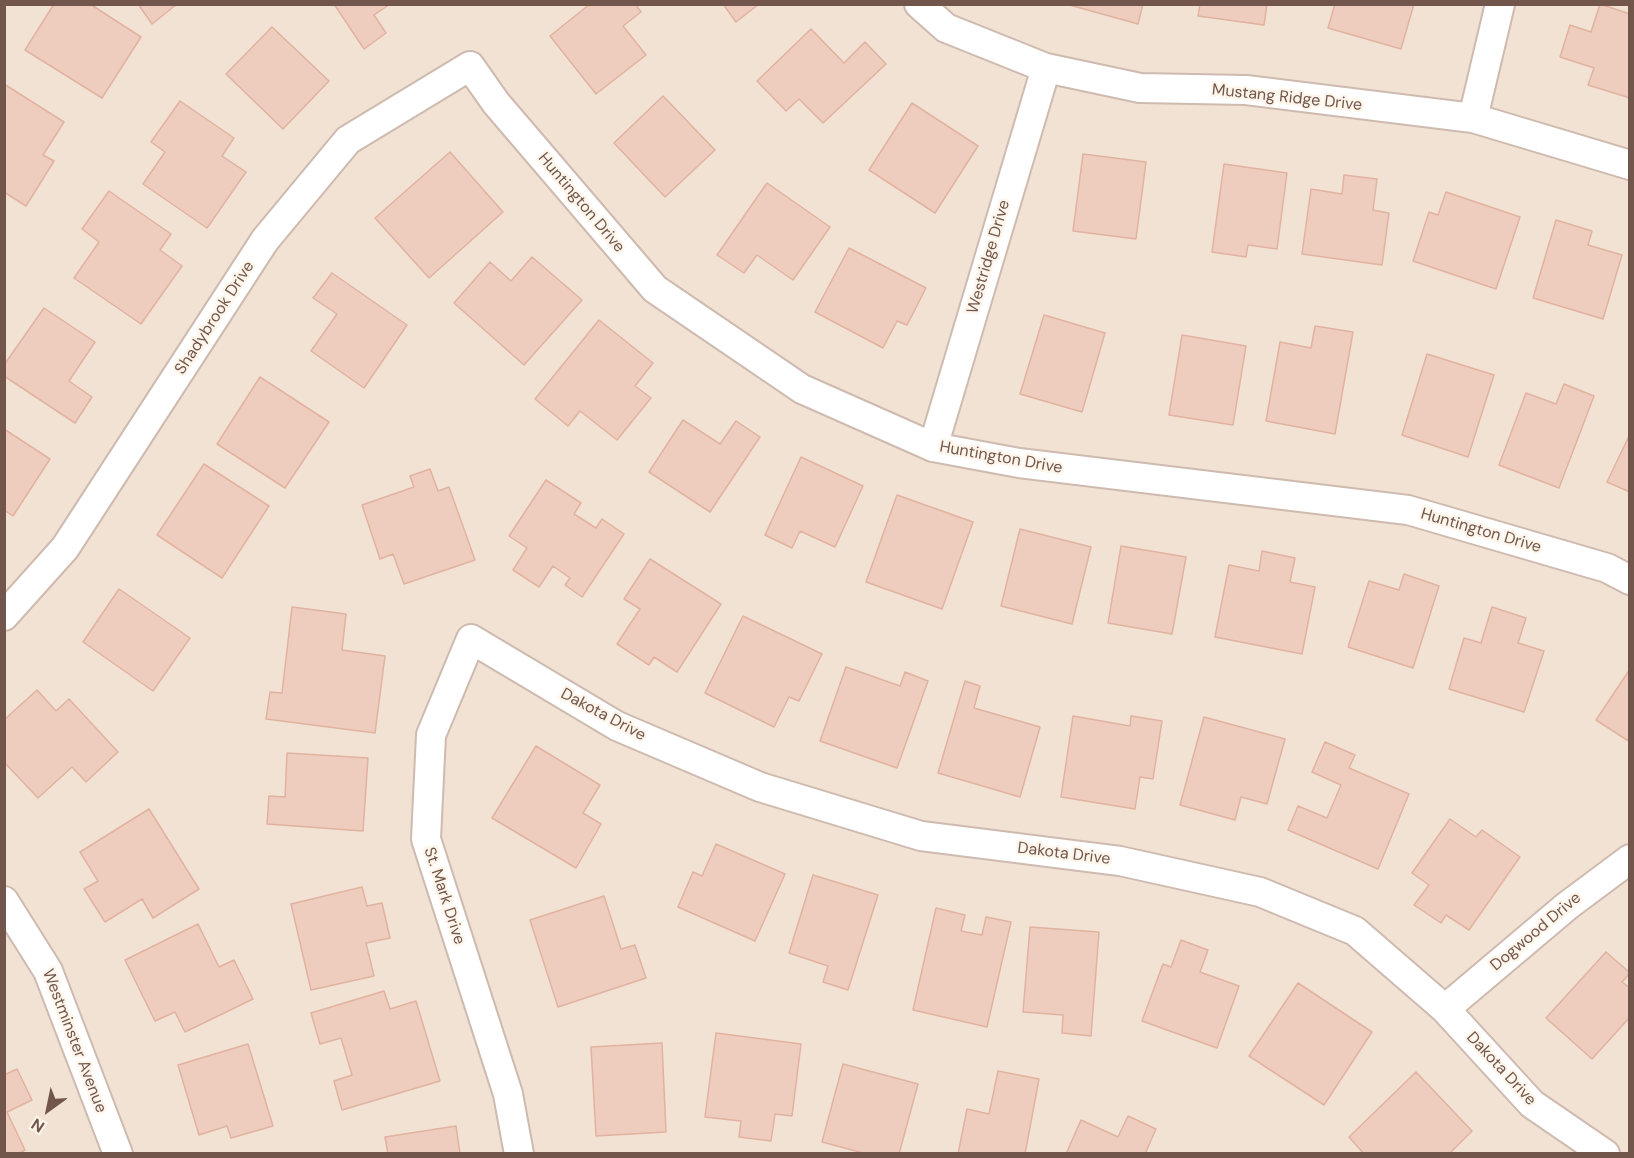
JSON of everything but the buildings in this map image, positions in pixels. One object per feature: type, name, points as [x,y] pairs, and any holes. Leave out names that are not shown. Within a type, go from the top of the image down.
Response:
[{"type":"street","name":"Mustang Ridge Drive","points":[[919,4],[946,28],[1046,68],[1140,88],[1246,90],[1473,118],[1629,165]]},
{"type":"street","points":[[1473,118],[1500,4]]},
{"type":"street","name":"Huntington Drive","points":[[470,66],[496,103],[655,289],[802,389],[933,447],[1019,463],[1408,510],[1607,568],[1629,580]]},
{"type":"street","name":"Shadybrook Drive","points":[[4,616],[65,548],[265,240],[348,140],[470,66]]},
{"type":"street","name":"Westridge Drive","points":[[933,447],[1046,68]]},
{"type":"street","name":"Dakota Drive","points":[[471,639],[617,726],[760,787],[921,836],[1120,861],[1260,892],[1355,932],[1445,1009],[1532,1104],[1605,1154]]},
{"type":"street","name":"St. Mark Drive","points":[[471,639],[431,735],[426,839],[508,1094],[519,1154]]},
{"type":"street","name":"Dogwood Drive","points":[[1445,1009],[1567,906],[1629,858]]},
{"type":"street","name":"Westminster Avenue","points":[[4,901],[48,971],[118,1154]]},
{"type":"shaded area","points":[[5,5],[1629,5],[1629,1153],[5,1153]]}]
